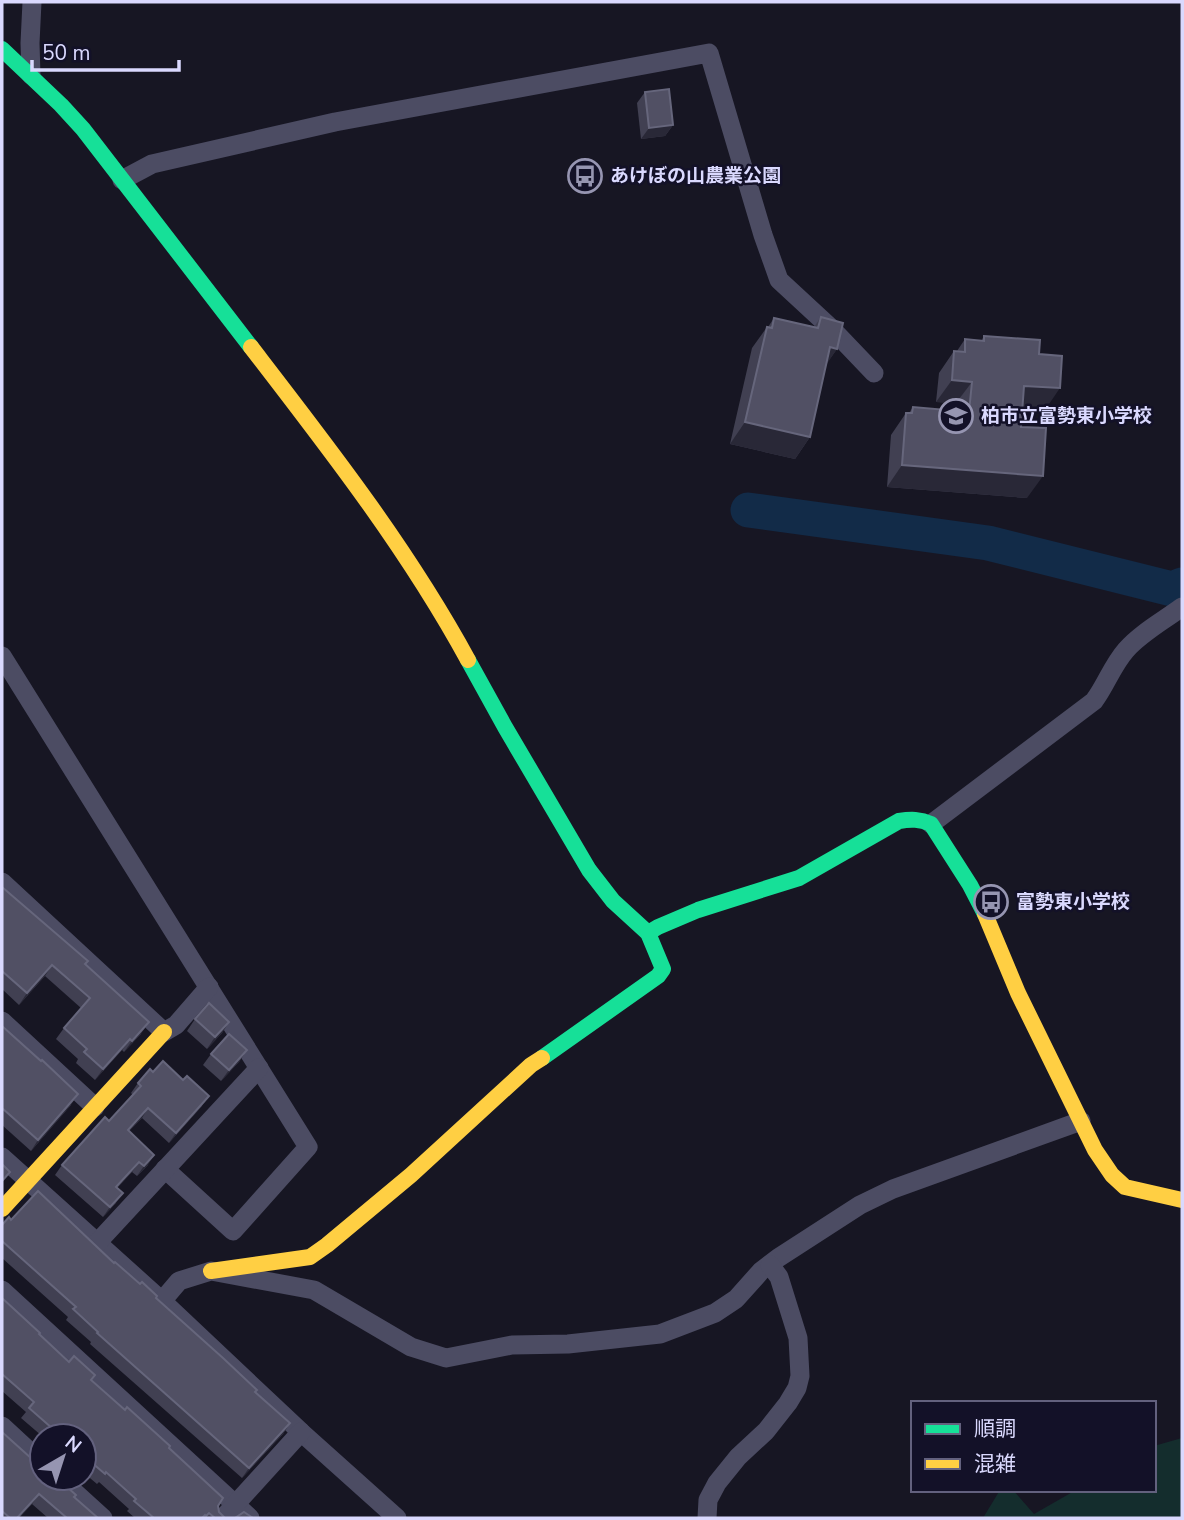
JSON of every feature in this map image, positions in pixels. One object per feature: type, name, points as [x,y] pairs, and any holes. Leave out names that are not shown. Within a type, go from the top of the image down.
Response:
[{"type":"street","points":[[31,75],[32,2]]},
{"type":"street","points":[[2,49],[83,129],[383,522],[453,632],[589,870],[614,901],[648,933],[663,969],[658,976],[531,1065],[411,1175],[327,1245],[310,1256],[212,1271],[178,1281],[162,1301]]},
{"type":"street","points":[[122,180],[152,163],[335,122],[709,52],[779,280],[874,373]]},
{"type":"street","points":[[931,824],[1094,701],[1125,652],[1140,636],[1182,607]]},
{"type":"street","points":[[2,656],[308,1147],[233,1231],[165,1169]]},
{"type":"street","points":[[648,933],[698,910],[799,877],[899,821],[921,819],[931,824],[970,885],[989,922],[1018,993],[1095,1150],[1112,1175],[1125,1187],[1182,1200]]},
{"type":"street","points":[[2,882],[164,1032]]},
{"type":"street","points":[[2,1209],[164,1032],[176,1025],[209,987]]},
{"type":"street","points":[[2,1021],[95,1107]]},
{"type":"street","points":[[97,1243],[259,1068]]},
{"type":"street","points":[[212,1271],[314,1290],[411,1347],[446,1358],[512,1345],[568,1344],[660,1334],[715,1313],[736,1299],[769,1265],[860,1205],[892,1189],[1081,1121]]},
{"type":"street","points":[[2,1157],[397,1518]]},
{"type":"street","points":[[707,1518],[708,1500],[717,1483],[738,1457],[766,1431],[788,1403],[797,1388],[800,1376],[798,1338],[779,1277],[769,1265]]},
{"type":"street","points":[[2,1290],[229,1511],[250,1518]]},
{"type":"street","points":[[2,1426],[28,1450]]},
{"type":"street","points":[[229,1511],[302,1432]]},
{"type":"street","points":[[74,1492],[103,1518]]},
{"type":"green space","points":[[1182,1438],[1182,1518],[983,1518],[999,1492],[1015,1492],[1034,1514],[1072,1492],[1156,1492],[1156,1445]]},
{"type":"building","points":[[669,89],[673,125],[649,128],[645,92]]},
{"type":"building","points":[[821,317],[843,323],[837,349],[830,347],[810,437],[745,422],[767,327],[772,328],[774,318],[818,328]]},
{"type":"building","points":[[984,336],[1040,340],[1039,354],[1062,356],[1060,388],[1024,386],[1021,427],[1046,428],[1043,476],[902,465],[906,413],[912,413],[913,407],[969,412],[972,382],[952,380],[954,351],[965,352],[965,339],[984,341]]},
{"type":"building","points":[[2,887],[88,961],[85,964],[149,1022],[103,1069],[84,1052],[87,1049],[64,1028],[90,998],[52,965],[27,993],[2,971]]},
{"type":"building","points":[[209,1003],[229,1022],[215,1037],[195,1019]]},
{"type":"building","points":[[2,1026],[78,1094],[38,1140],[2,1108]]},
{"type":"building","points":[[229,1034],[247,1050],[229,1070],[211,1054]]},
{"type":"building","points":[[163,1061],[183,1080],[187,1076],[209,1096],[176,1133],[148,1108],[128,1130],[154,1155],[144,1166],[139,1162],[116,1187],[123,1193],[110,1207],[62,1165],[105,1117],[109,1121],[141,1086],[138,1083],[150,1069],[153,1072]]},
{"type":"building","points":[[2,1164],[10,1172],[2,1181]]},
{"type":"building","points":[[38,1191],[114,1263],[140,1284],[142,1282],[290,1423],[249,1468],[97,1333],[73,1309],[76,1307],[2,1241],[2,1225],[9,1217],[11,1220]]},
{"type":"building","points":[[2,1298],[69,1362],[74,1356],[95,1375],[91,1380],[125,1410],[127,1407],[223,1498],[218,1506],[219,1512],[225,1518],[215,1518],[209,1513],[202,1518],[154,1518],[106,1472],[105,1474],[98,1468],[98,1422],[45,1422],[29,1408],[34,1402],[2,1374]]},
{"type":"building","points":[[2,1432],[28,1455],[28,1492],[73,1492],[76,1495],[74,1497],[98,1518],[67,1518],[39,1494],[17,1518],[10,1518],[2,1511]]},
{"type":"building","points":[[244,1512],[253,1518],[235,1518]]},
{"type":"waterway","points":[[748,510],[988,543],[1172,589],[1182,585]]},
{"type":"traffic: fast","points":[[2,49],[83,129],[251,347]]},
{"type":"traffic: fast","points":[[468,660],[589,870],[613,901],[648,933],[663,969],[658,976],[542,1058]]},
{"type":"traffic: fast","points":[[648,933],[698,910],[799,878],[899,821],[908,820],[931,824],[985,914]]},
{"type":"traffic: slow","points":[[251,347],[393,538],[468,660]]},
{"type":"traffic: slow","points":[[985,914],[1018,993],[1095,1150],[1112,1175],[1125,1187],[1182,1200]]},
{"type":"traffic: slow","points":[[2,1209],[164,1032]]},
{"type":"traffic: slow","points":[[211,1271],[310,1257],[411,1175],[531,1065],[542,1058]]},
{"type":"place","name":"あけぼの山農業公園","points":[[585,176]]},
{"type":"place","name":"柏市立富勢東小学校","points":[[956,416]]},
{"type":"place","name":"富勢東小学校","points":[[991,902]]}]
